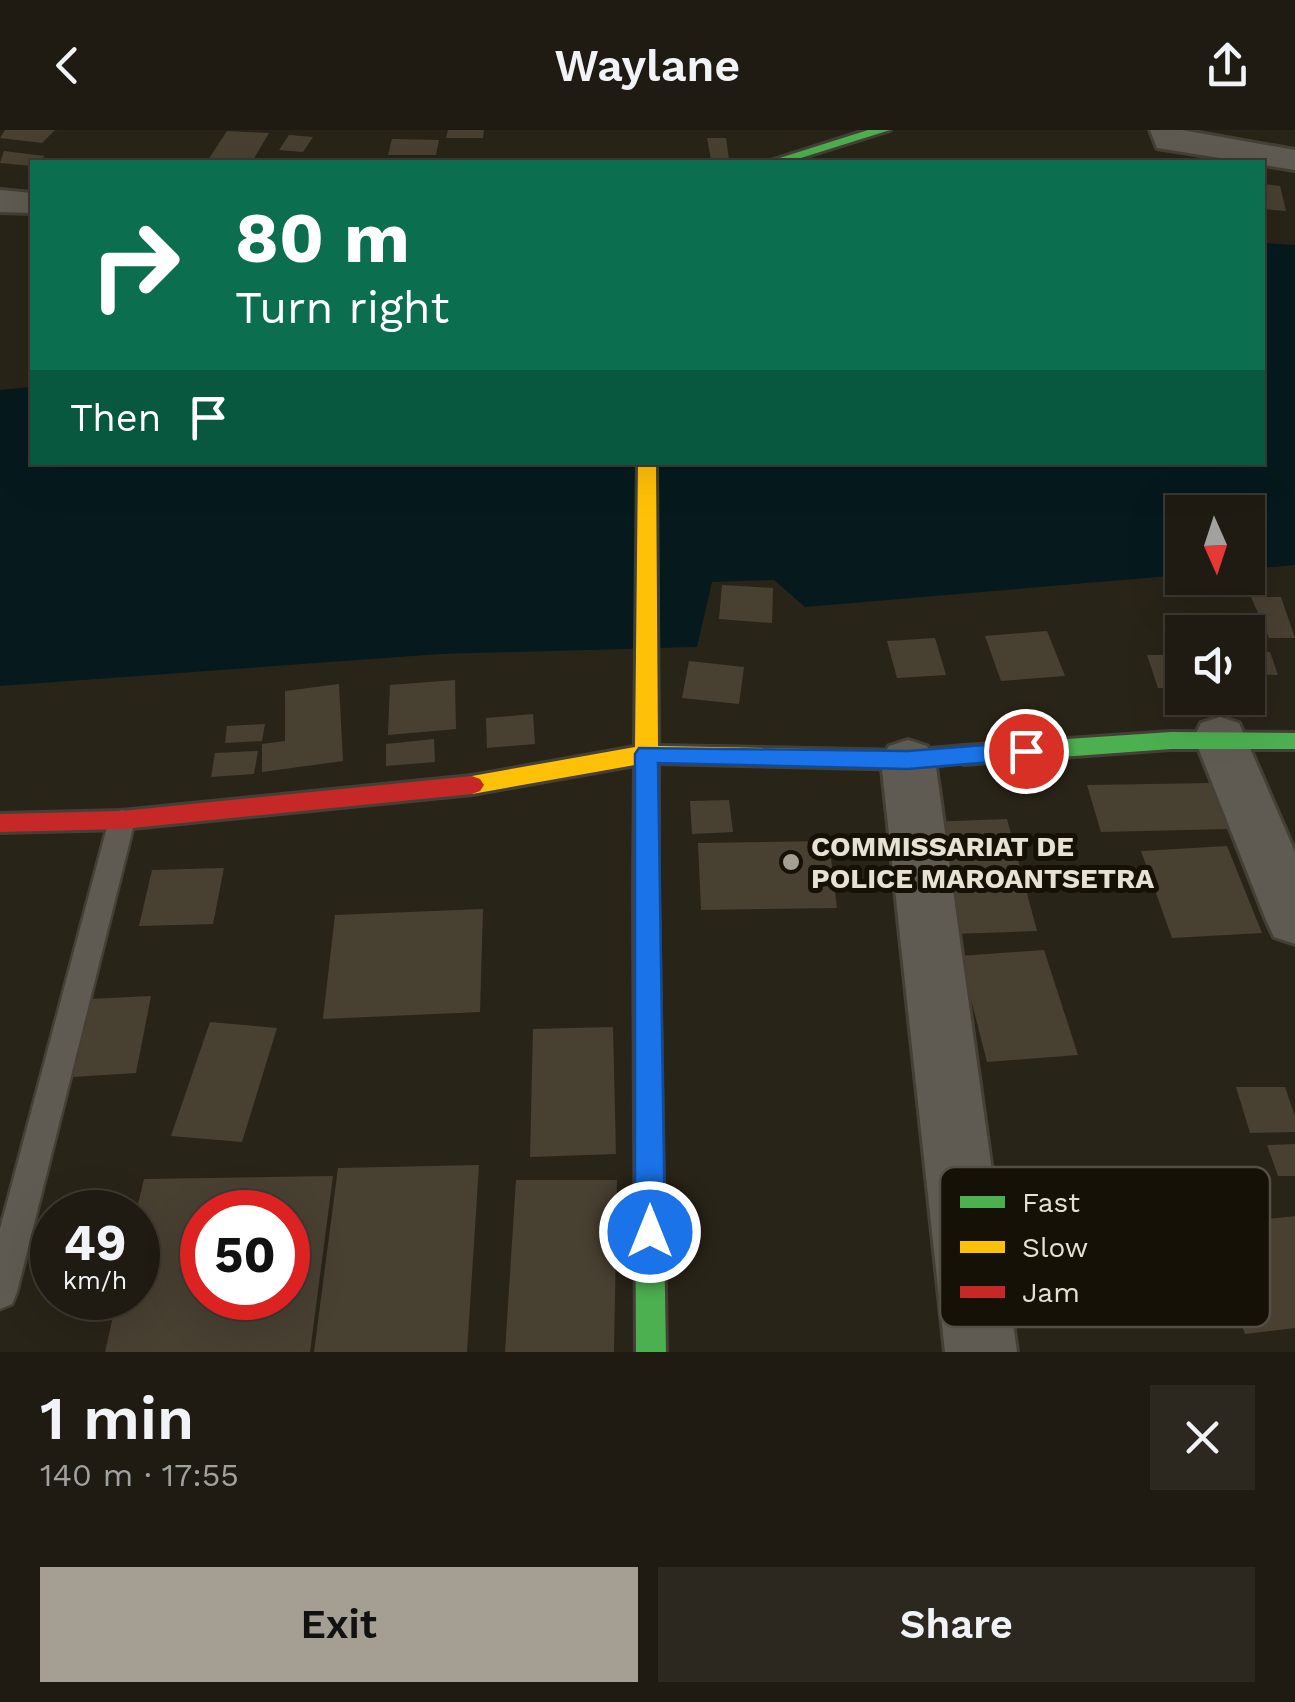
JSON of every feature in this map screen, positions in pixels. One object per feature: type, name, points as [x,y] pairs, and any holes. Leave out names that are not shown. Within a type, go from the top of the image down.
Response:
[{"type":"street","points":[[781,160],[883,130]]},
{"type":"street","points":[[1166,130],[1170,141],[1295,160]]},
{"type":"street","points":[[0,201],[30,203]]},
{"type":"street","points":[[647,465],[644,658],[651,1352]]},
{"type":"street","points":[[1220,738],[1295,920]]},
{"type":"street","points":[[0,823],[122,820],[513,780],[647,754],[908,760],[1136,740],[1295,741]]},
{"type":"street","points":[[908,760],[959,1167]]},
{"type":"street","points":[[979,1327],[982,1352]]},
{"type":"lane","points":[[0,1292],[122,820]]},
{"type":"water","points":[[1265,243],[1295,245],[1295,565],[1265,568],[1265,495],[1165,495],[1165,576],[805,607],[774,580],[712,582],[697,647],[440,654],[0,686],[0,390],[30,387],[30,465],[1265,465]]},
{"type":"building","points":[[5,130],[55,130],[42,143],[0,138]]},
{"type":"building","points":[[448,130],[484,130],[483,138],[446,138]]},
{"type":"building","points":[[227,131],[269,133],[253,160],[208,160]]},
{"type":"building","points":[[289,135],[313,137],[303,152],[279,150]]},
{"type":"building","points":[[707,138],[726,138],[729,159],[711,160]]},
{"type":"building","points":[[392,139],[439,140],[436,155],[388,155]]},
{"type":"building","points":[[4,151],[45,156],[30,160],[30,166],[0,163]]},
{"type":"building","points":[[1265,184],[1280,186],[1286,211],[1265,209]]},
{"type":"building","points":[[722,585],[773,588],[772,623],[719,619]]},
{"type":"building","points":[[1251,597],[1281,597],[1295,638],[1269,638],[1265,615],[1259,615]]},
{"type":"building","points":[[1047,631],[1065,676],[1001,681],[985,636]]},
{"type":"building","points":[[935,638],[946,675],[897,678],[887,641]]},
{"type":"building","points":[[1265,652],[1270,652],[1278,675],[1265,675]]},
{"type":"building","points":[[1147,655],[1165,655],[1165,688],[1158,688]]},
{"type":"building","points":[[689,661],[744,667],[739,704],[682,698]]},
{"type":"building","points":[[455,680],[456,729],[388,735],[390,685]]},
{"type":"building","points":[[339,684],[343,761],[262,772],[262,744],[285,741],[285,691]]},
{"type":"building","points":[[533,714],[535,744],[487,748],[486,718]]},
{"type":"building","points":[[265,724],[262,741],[225,743],[227,726]]},
{"type":"building","points":[[434,739],[435,762],[386,766],[386,744]]},
{"type":"building","points":[[258,751],[254,774],[211,777],[215,753]]},
{"type":"building","points":[[1213,783],[1230,829],[1101,832],[1087,785]]},
{"type":"building","points":[[729,800],[733,832],[692,834],[690,801]]},
{"type":"building","points":[[1007,819],[1037,931],[952,934],[927,822]]},
{"type":"building","points":[[829,841],[837,908],[701,910],[698,843]]},
{"type":"building","points":[[1227,846],[1262,933],[1172,938],[1141,851]]},
{"type":"building","points":[[224,868],[213,924],[139,926],[152,870]]},
{"type":"building","points":[[483,909],[480,1012],[323,1019],[335,915]]},
{"type":"building","points":[[1044,950],[1078,1055],[987,1062],[960,956]]},
{"type":"building","points":[[151,996],[136,1073],[73,1077],[90,999]]},
{"type":"building","points":[[210,1022],[277,1028],[242,1142],[171,1136]]},
{"type":"building","points":[[613,1027],[616,1154],[530,1157],[533,1029]]},
{"type":"building","points":[[1236,1087],[1285,1087],[1295,1116],[1295,1132],[1250,1133]]},
{"type":"building","points":[[1295,1144],[1295,1176],[1278,1176],[1267,1145]]},
{"type":"building","points":[[479,1165],[467,1352],[314,1352],[338,1168]]},
{"type":"building","points":[[333,1176],[310,1352],[105,1352],[112,1320],[160,1320],[160,1190],[141,1190],[144,1179]]},
{"type":"building","points":[[516,1180],[617,1180],[614,1352],[505,1352]]},
{"type":"building","points":[[1295,1216],[1295,1328],[1245,1334],[1242,1327],[1270,1327],[1270,1219]]},
{"type":"traffic: fast","points":[[781,160],[883,130]]},
{"type":"traffic: fast","points":[[964,755],[1171,740],[1295,741]]},
{"type":"traffic: fast","points":[[646,893],[651,1352]]},
{"type":"traffic: slow","points":[[646,893],[647,465]]},
{"type":"traffic: slow","points":[[472,785],[647,754],[908,760],[964,755]]},
{"type":"traffic: jam","points":[[0,823],[122,820],[472,785]]},
{"type":"place","name":"COMMISSARIAT DE POLICE MAROANTSETRA","points":[[791,862]]},
{"type":"route","points":[[650,1232],[647,754],[908,760],[1026,751]]}]
